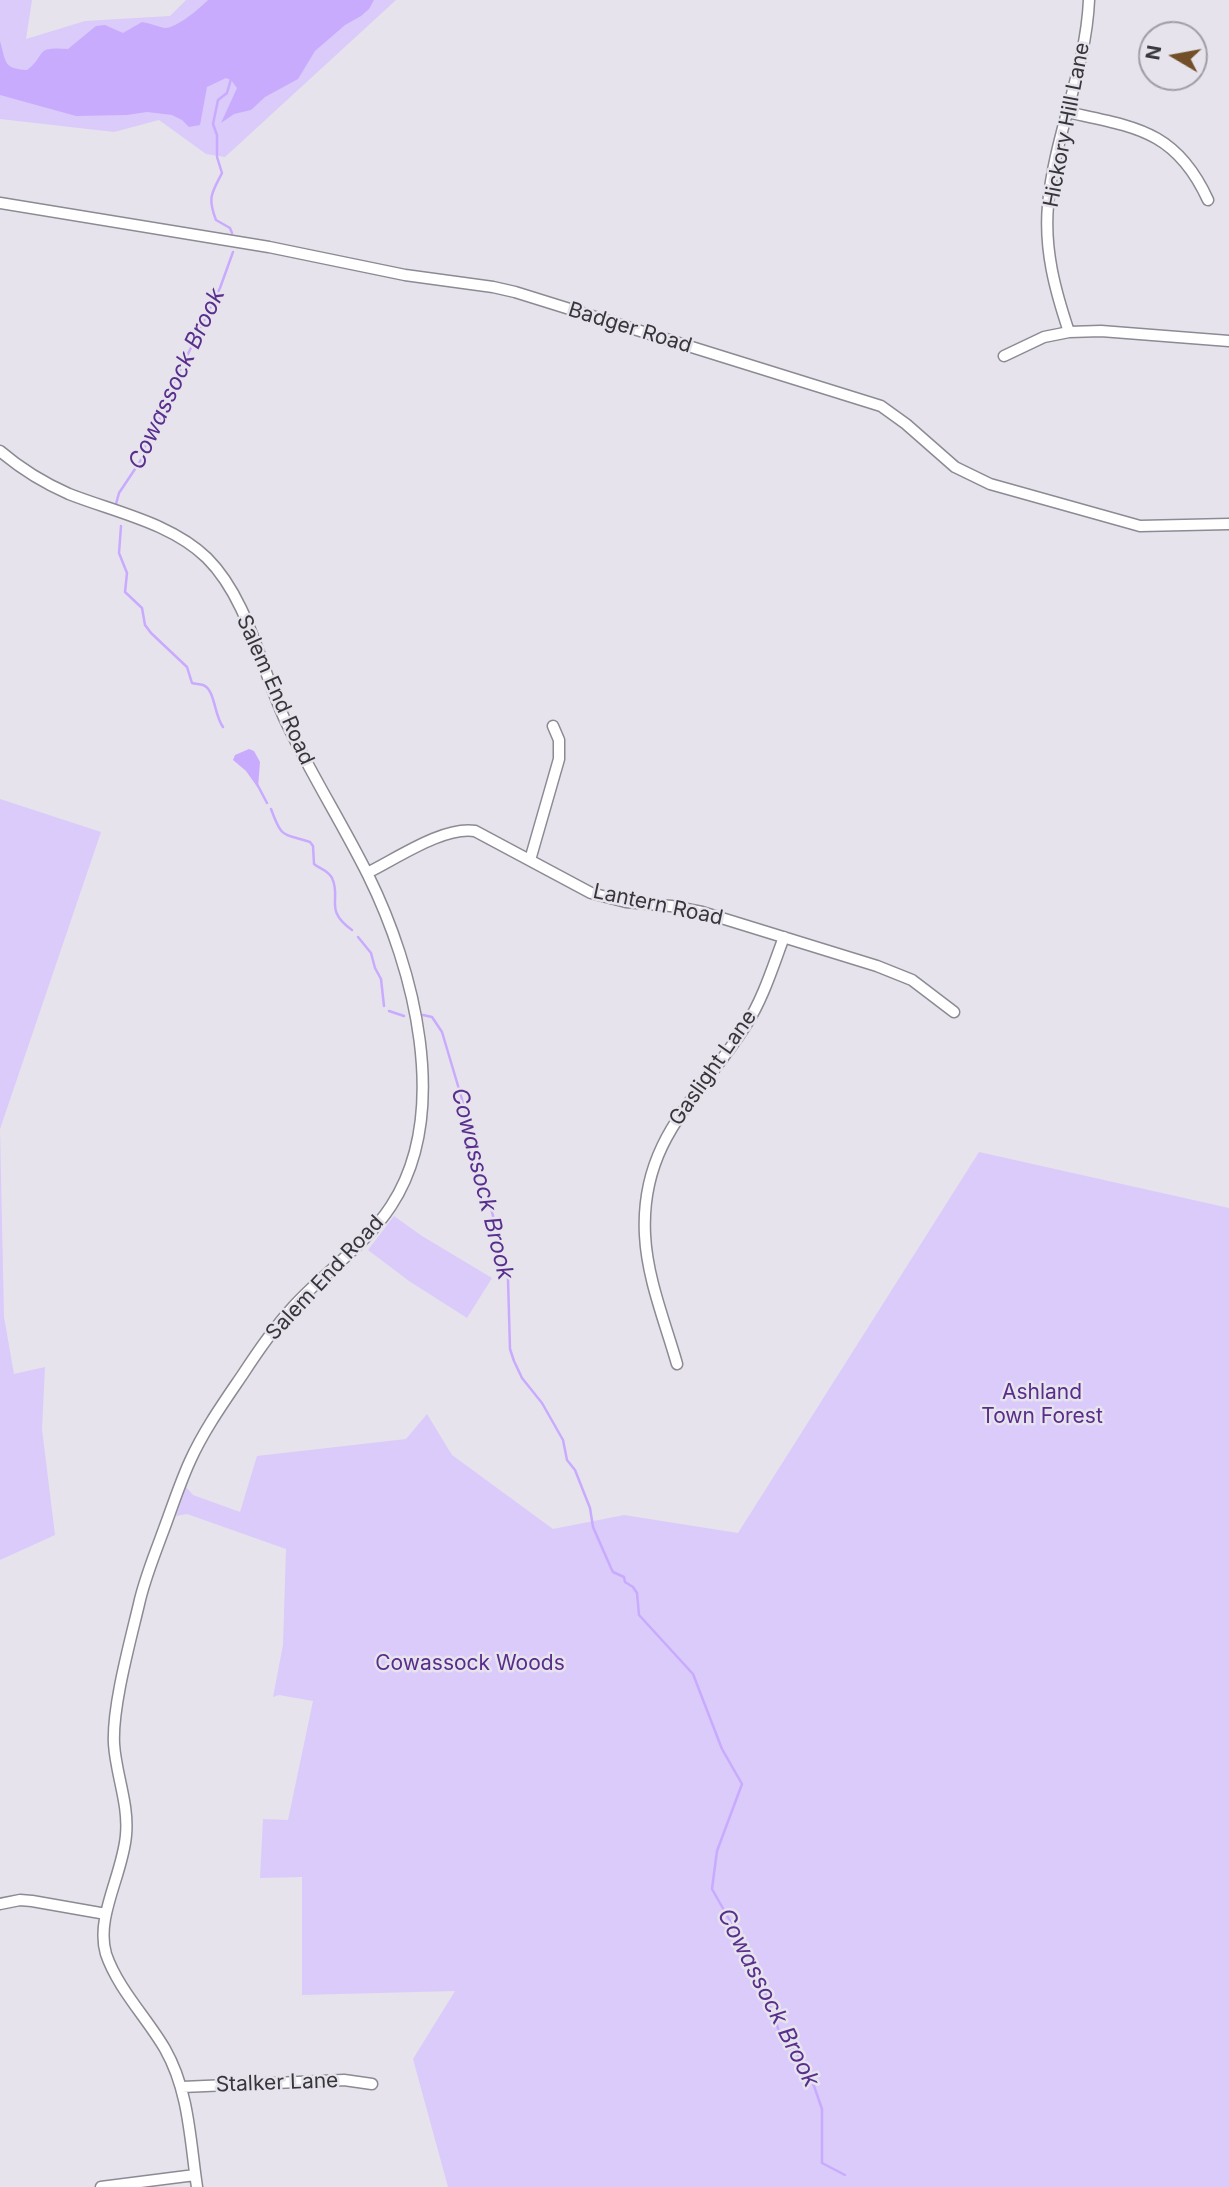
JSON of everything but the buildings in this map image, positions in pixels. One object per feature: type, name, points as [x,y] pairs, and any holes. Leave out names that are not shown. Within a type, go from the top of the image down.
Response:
[{"type":"street","name":"Hickory Hill Lane","points":[[1069,332],[1051,271],[1048,229],[1050,190],[1084,40],[1089,0]]},
{"type":"street","points":[[1068,111],[1133,127],[1157,137],[1189,166],[1208,200]]},
{"type":"street","name":"Badger Road","points":[[0,203],[269,247],[405,275],[515,292],[881,406],[893,413],[955,467],[990,484],[1140,526],[1229,524]]},
{"type":"street","points":[[1004,356],[1045,337],[1069,332],[1101,331],[1229,341]]},
{"type":"street","name":"Salem End Road","points":[[0,452],[53,486],[178,537],[213,564],[231,591],[247,625],[290,731],[367,873],[397,945],[419,1043],[423,1106],[414,1156],[401,1189],[379,1222],[302,1297],[261,1347],[216,1413],[185,1472],[143,1587],[120,1695],[114,1743],[127,1830],[121,1869],[106,1914],[104,1940],[111,1963],[164,2048],[182,2087],[197,2187]]},
{"type":"street","points":[[530,860],[559,759],[559,740],[553,726]]},
{"type":"street","name":"Lantern Road","points":[[367,873],[447,833],[466,830],[484,835],[562,879],[599,895],[702,912],[904,976],[926,989],[954,1012]]},
{"type":"street","name":"Gaslight Lane","points":[[677,1364],[646,1249],[645,1216],[649,1184],[658,1154],[672,1125],[754,1014],[784,937]]},
{"type":"street","points":[[0,1904],[20,1900],[32,1901],[106,1914]]},
{"type":"street","name":"Stalker Lane","points":[[182,2087],[344,2080],[372,2084]]},
{"type":"street","points":[[101,2187],[195,2175]]},
{"type":"green space","points":[[0,0],[32,0],[26,39],[85,21],[170,16],[186,0],[396,0],[225,157],[206,154],[159,120],[114,132],[0,119]]},
{"type":"green space","points":[[0,799],[101,832],[0,1129]]},
{"type":"green space","points":[[0,1129],[4,1317],[14,1374],[45,1367],[42,1429],[55,1535],[0,1560]]},
{"type":"green space","points":[[979,1152],[1229,1208],[1229,2187],[448,2187],[413,2059],[455,1991],[302,1995],[302,1877],[260,1878],[263,1819],[288,1820],[313,1701],[279,1695],[273,1697],[283,1645],[286,1549],[187,1514],[176,1516],[186,1487],[193,1495],[240,1512],[257,1456],[406,1439],[427,1414],[452,1455],[553,1529],[624,1515],[738,1533]]},
{"type":"green space","points":[[394,1216],[492,1278],[467,1318],[409,1281],[368,1250]]},
{"type":"shaded area","points":[[208,0],[374,0],[361,16],[345,25],[315,51],[298,79],[265,97],[251,110],[234,114],[221,123],[237,88],[226,78],[207,87],[200,125],[189,127],[172,115],[147,112],[76,116],[0,95],[0,41],[6,62],[13,68],[27,70],[45,50],[68,49],[96,26],[105,25],[123,33],[142,22],[170,27],[188,17]]},
{"type":"shaded area","points":[[249,749],[254,751],[260,762],[258,788],[246,771],[233,760],[235,755]]},
{"type":"waterway","name":"Cowassock Brook","points":[[231,79],[227,93],[218,100],[213,124],[222,173],[211,200],[216,220],[230,228],[232,233]]},
{"type":"waterway","name":"Cowassock Brook","points":[[116,504],[119,493],[143,457],[147,436],[159,420],[168,395],[220,288],[233,252]]},
{"type":"waterway","name":"Cowassock Brook","points":[[121,526],[119,553],[127,573],[125,592],[142,608],[145,625],[151,633],[187,667],[192,683],[207,687],[223,727]]},
{"type":"waterway","name":"Cowassock Brook","points":[[257,784],[267,803]]},
{"type":"waterway","name":"Cowassock Brook","points":[[271,809],[284,833],[310,842],[313,846],[314,864],[326,871],[335,885],[338,916],[352,930]]},
{"type":"waterway","name":"Cowassock Brook","points":[[358,937],[371,953],[381,979],[384,1006]]},
{"type":"waterway","name":"Cowassock Brook","points":[[389,1011],[404,1016]]},
{"type":"waterway","name":"Cowassock Brook","points":[[423,1015],[432,1017],[442,1032],[478,1153],[508,1279],[510,1349],[514,1361],[522,1378],[542,1403],[563,1440],[567,1460],[575,1470],[590,1508],[593,1527],[613,1572],[624,1577],[625,1582],[633,1587],[637,1593],[639,1615],[693,1674],[722,1749],[742,1784],[717,1851],[712,1889],[755,1965],[779,2031],[807,2066],[822,2109],[822,2163],[845,2175]]},
{"type":"park label","name":"Ashland Town Forest","points":[[1042,1405]]},
{"type":"park label","name":"Cowassock Woods","points":[[470,1664]]}]
